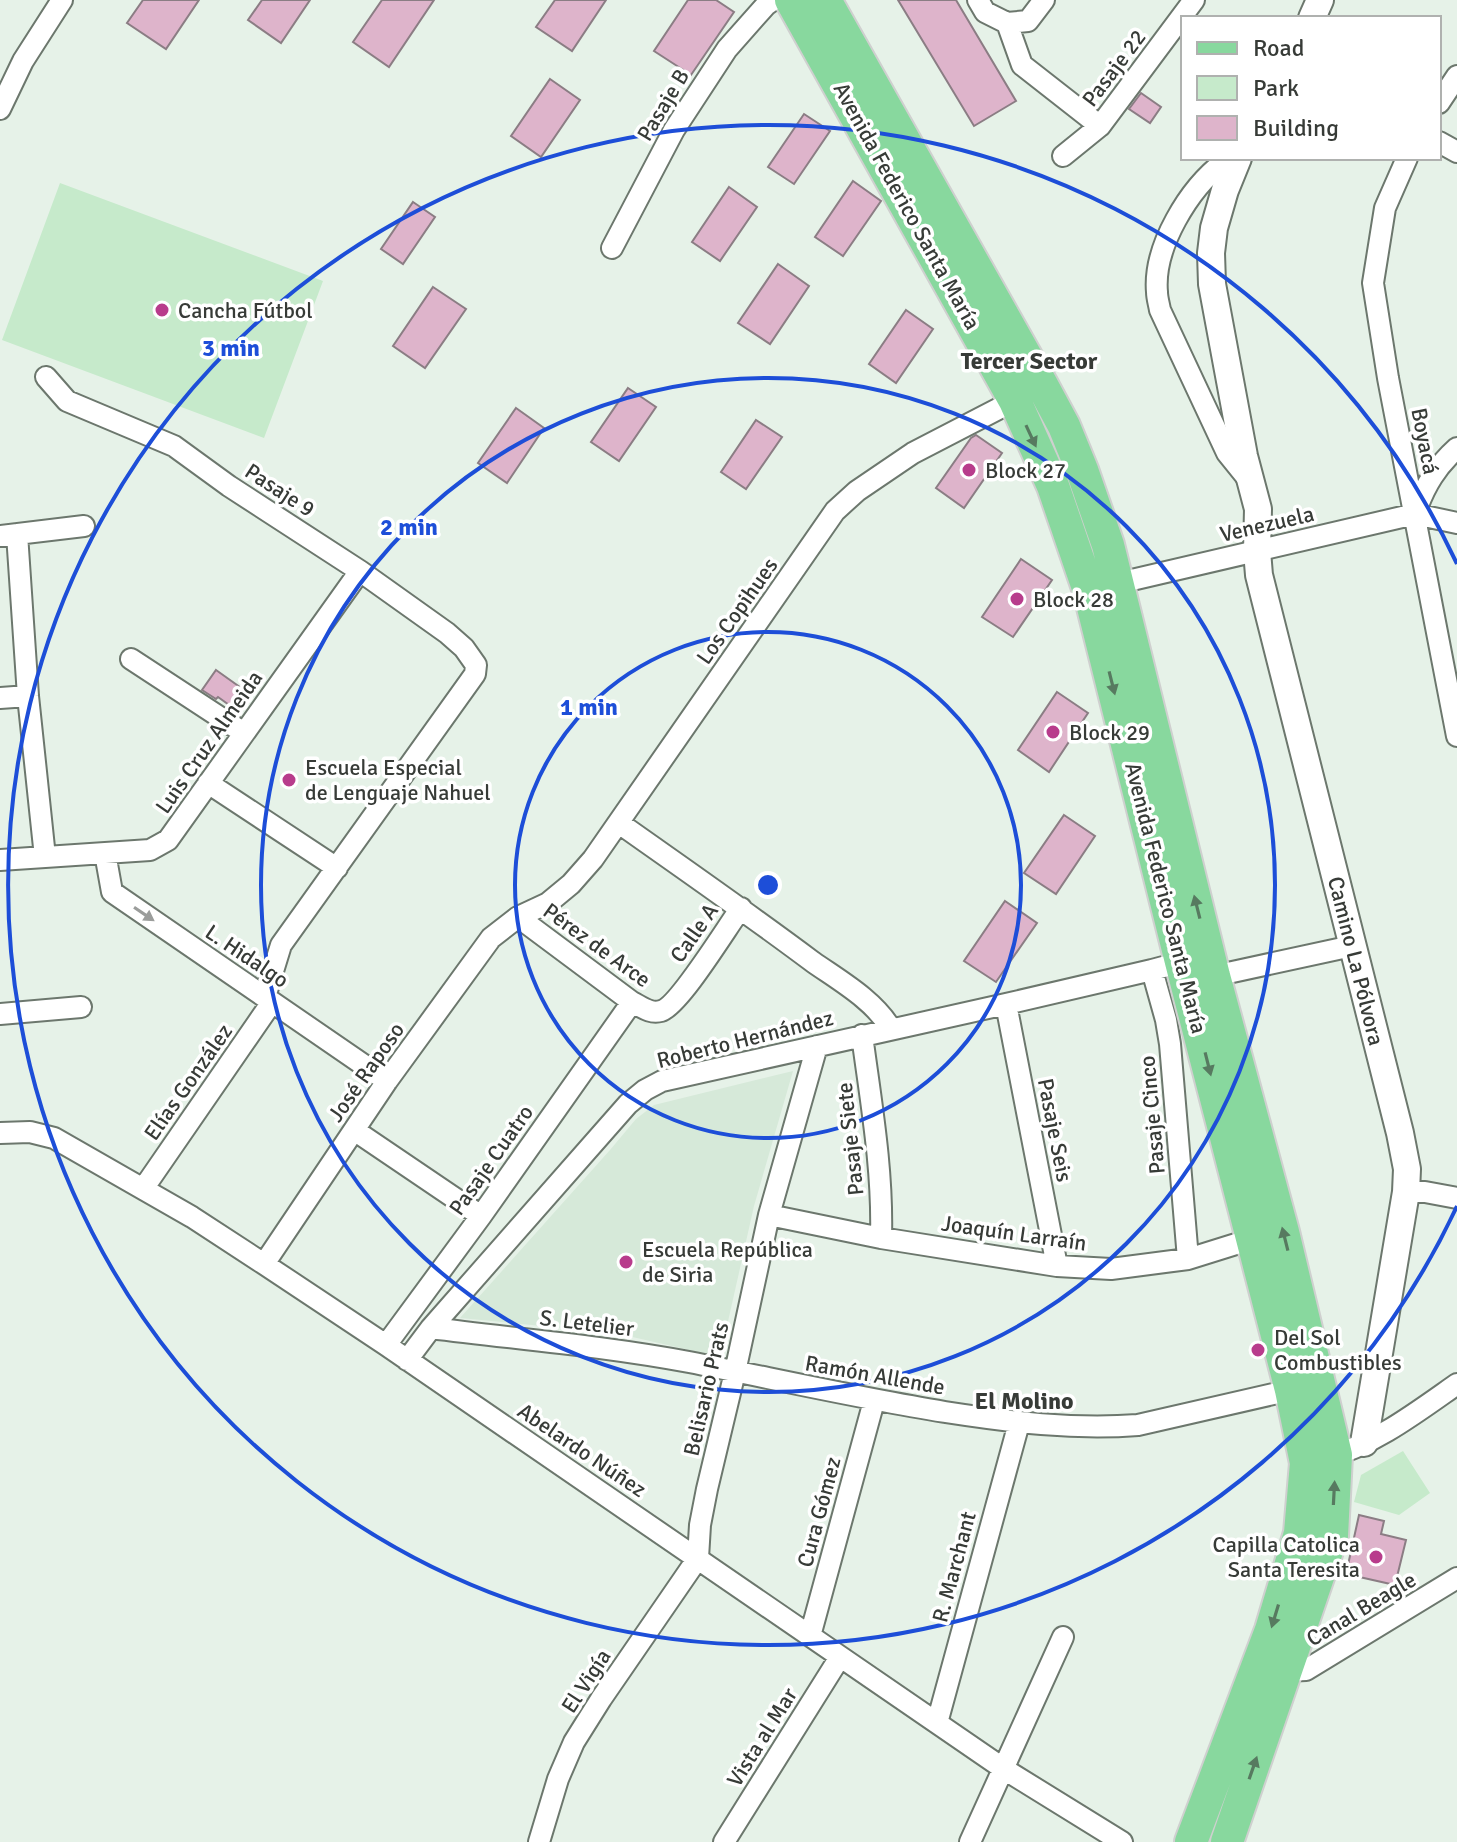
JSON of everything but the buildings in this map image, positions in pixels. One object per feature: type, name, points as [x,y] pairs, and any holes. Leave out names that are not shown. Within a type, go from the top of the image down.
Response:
[{"type":"main road","name":"Avenida Federico Santa María","points":[[791,0],[1015,401],[1103,587]]},
{"type":"main road","name":"Avenida Federico Santa María","points":[[825,0],[1042,385],[1096,507],[1103,587],[1252,1239],[1291,1390],[1336,1454]]},
{"type":"main road","name":"Avenida Federico Santa María","points":[[1189,966],[1283,1232],[1336,1454],[1332,1536],[1227,1842]]},
{"type":"main road","name":"Avenida Federico Santa María","points":[[1191,1842],[1271,1630],[1300,1533],[1336,1454]]},
{"type":"street","points":[[0,109],[23,61],[62,0]]},
{"type":"street","name":"Pasaje B","points":[[612,248],[681,118],[727,49],[773,0]]},
{"type":"street","points":[[978,0],[985,12],[1007,23],[1028,21],[1044,0]]},
{"type":"street","points":[[1007,23],[1022,65],[1100,126]]},
{"type":"street","name":"Pasaje 22","points":[[1063,156],[1100,126],[1181,23]]},
{"type":"street","points":[[1441,100],[1457,76]]},
{"type":"street","name":"Boyacá","points":[[1406,160],[1385,208],[1373,283],[1388,378],[1457,736]]},
{"type":"street","name":"Camino La Pólvora","points":[[1252,483],[1227,453],[1160,310],[1157,290],[1161,257],[1180,212],[1211,172],[1224,162],[1237,161],[1214,228],[1212,284],[1244,456],[1252,483],[1258,509],[1259,575],[1407,1169],[1406,1192],[1336,1454]]},
{"type":"street","name":"Pasaje 9","points":[[46,377],[67,401],[174,446],[447,633],[464,648],[476,665]]},
{"type":"street","name":"Los Copihues","points":[[518,917],[548,903],[571,884],[593,859],[835,511],[857,491],[913,453],[1042,385]]},
{"type":"street","points":[[1415,514],[1431,476],[1457,448]]},
{"type":"street","name":"Venezuela","points":[[1103,587],[1415,514],[1457,523]]},
{"type":"street","points":[[45,857],[8,535],[84,526]]},
{"type":"street","name":"Luis Cruz Almeida","points":[[0,860],[150,850],[168,840],[360,571]]},
{"type":"street","points":[[131,659],[244,733]]},
{"type":"street","name":"Elías González","points":[[143,1189],[268,1000],[281,945],[475,674],[476,665]]},
{"type":"street","points":[[0,698],[28,696]]},
{"type":"street","points":[[208,783],[337,868]]},
{"type":"street","points":[[619,823],[741,908],[874,1007],[891,1029]]},
{"type":"street","name":"L. Hidalgo","points":[[105,853],[112,892],[387,1081]]},
{"type":"street","name":"Calle A","points":[[641,1007],[659,1012],[667,1008],[741,908]]},
{"type":"street","name":"Pérez de Arce","points":[[518,917],[641,1007]]},
{"type":"street","name":"José Raposo","points":[[264,1264],[387,1081],[491,938],[518,917]]},
{"type":"street","name":"Roberto Hernández","points":[[407,1360],[431,1328],[628,1104],[662,1081],[1189,966],[1352,946]]},
{"type":"street","name":"Pasaje Cinco","points":[[1188,1259],[1166,1020],[1189,966]]},
{"type":"street","name":"Pasaje Seis","points":[[1006,1004],[1057,1266]]},
{"type":"street","points":[[0,1014],[81,1007]]},
{"type":"street","name":"Pasaje Cuatro","points":[[386,1345],[641,1007]]},
{"type":"street","name":"Pasaje Siete","points":[[862,1035],[879,1159],[881,1238]]},
{"type":"street","name":"Belisario Prats","points":[[698,1558],[707,1489],[769,1215],[817,1046]]},
{"type":"street","points":[[354,1130],[481,1216]]},
{"type":"street","name":"Abelardo Núñez","points":[[0,1133],[30,1132],[54,1138],[192,1217],[386,1345],[1004,1769],[1122,1842]]},
{"type":"street","points":[[1406,1192],[1457,1198]]},
{"type":"street","name":"Joaquín Larraín","points":[[769,1215],[881,1238],[1057,1266],[1111,1269],[1188,1259],[1252,1239]]},
{"type":"street","name":"S. Letelier","points":[[431,1328],[631,1352],[735,1372]]},
{"type":"street","name":"Ramón Allende","points":[[735,1372],[874,1401],[1019,1423],[1087,1426],[1138,1425],[1291,1390]]},
{"type":"street","points":[[1336,1454],[1416,1413],[1457,1384]]},
{"type":"street","name":"Cura Gómez","points":[[810,1636],[874,1401]]},
{"type":"street","name":"R. Marchant","points":[[937,1723],[1019,1423]]},
{"type":"street","name":"El Vigía","points":[[539,1842],[558,1779],[574,1742],[698,1558]]},
{"type":"street","name":"Canal Beagle","points":[[1286,1671],[1306,1670],[1457,1578]]},
{"type":"street","points":[[970,1842],[1063,1637]]},
{"type":"street","name":"Vista al Mar","points":[[724,1842],[840,1657]]},
{"type":"shaded area","name":"Escuela República de Siria","points":[[793,1071],[754,1206],[720,1357],[615,1333],[460,1318],[636,1119],[654,1105]]},
{"type":"green space","name":"Cancha Fútbol","points":[[60,183],[323,281],[264,438],[2,340]]},
{"type":"green space","points":[[1403,1451],[1430,1493],[1399,1515],[1354,1502],[1361,1475]]},
{"type":"place","name":"Cancha Fútbol","points":[[162,310]]},
{"type":"place","name":"Block 27","points":[[969,470]]},
{"type":"place","name":"Block 28","points":[[1017,599]]},
{"type":"place","name":"Block 29","points":[[1053,732]]},
{"type":"place","name":"Escuela Especial de Lenguaje Nahuel","points":[[289,780]]},
{"type":"place","name":"Escuela República de Siria","points":[[626,1262]]},
{"type":"place","name":"Del Sol Combustibles","points":[[1258,1350]]},
{"type":"place","name":"Capilla Catolica Santa Teresita","points":[[1376,1557]]},
{"type":"district","name":"Tercer Sector","points":[[1029,361]]},
{"type":"district","name":"El Molino","points":[[1024,1401]]}]
